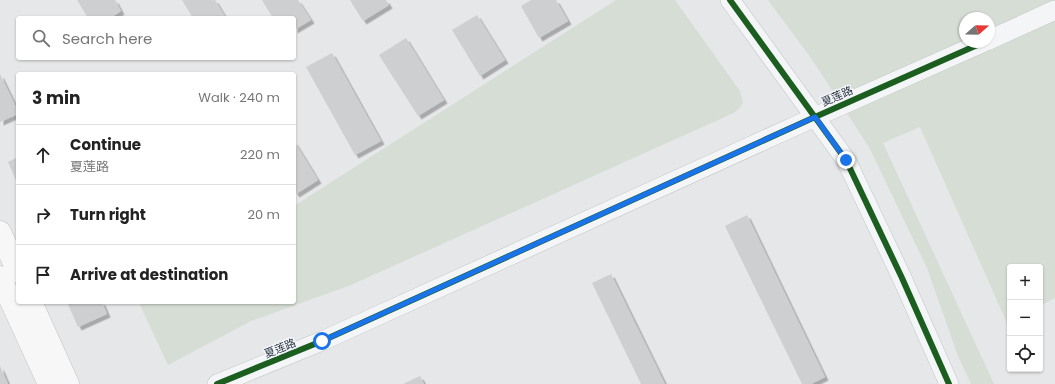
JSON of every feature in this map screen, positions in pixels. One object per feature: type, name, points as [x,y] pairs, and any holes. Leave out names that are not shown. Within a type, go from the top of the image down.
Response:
[{"type":"main road","points":[[0,232],[16,268]]},
{"type":"main road","points":[[0,277],[49,384]]},
{"type":"main road","points":[[32,304],[68,384]]},
{"type":"street","points":[[730,0],[846,160],[902,278],[949,384]]},
{"type":"street","points":[[995,37],[1055,10]]},
{"type":"street","name":"夏莲路","points":[[216,384],[322,341],[970,48]]},
{"type":"shaded area","points":[[616,0],[675,0],[740,91],[743,103],[740,108],[730,115],[351,285],[251,321],[168,365],[140,305],[141,304],[296,304],[296,205]]},
{"type":"shaded area","points":[[768,0],[1055,0],[1055,298],[1043,304],[1043,264],[1007,264],[1007,323],[920,127],[883,143],[994,384],[971,384],[958,356],[927,268],[869,147],[811,58]]},
{"type":"building","points":[[77,0],[115,0],[121,11],[113,16],[87,16]]},
{"type":"building","points":[[182,0],[215,0],[225,16],[192,16]]},
{"type":"building","points":[[262,0],[298,0],[311,20],[296,29],[296,16],[272,16]]},
{"type":"building","points":[[350,0],[386,0],[389,5],[363,21]]},
{"type":"building","points":[[531,0],[556,0],[568,21],[539,38],[521,6]]},
{"type":"building","points":[[477,15],[505,60],[480,76],[452,30]]},
{"type":"building","points":[[406,38],[444,100],[418,116],[379,55]]},
{"type":"building","points":[[332,53],[381,141],[355,155],[306,67]]},
{"type":"building","points":[[0,74],[16,107],[16,115],[0,122]]},
{"type":"building","points":[[296,144],[318,180],[296,194]]},
{"type":"building","points":[[16,158],[16,180],[8,162]]},
{"type":"building","points":[[747,215],[825,377],[811,384],[802,384],[725,226]]},
{"type":"building","points":[[611,274],[665,384],[641,384],[592,283]]},
{"type":"building","points":[[68,304],[103,304],[107,314],[78,327]]},
{"type":"building","points":[[0,366],[8,384],[0,384]]},
{"type":"building","points":[[420,376],[424,384],[403,384]]},
{"type":"cycle path","points":[[730,0],[846,160],[902,278],[949,384]]},
{"type":"cycle path","points":[[217,384],[322,341],[970,48]]},
{"type":"route","points":[[322,341],[815,117],[846,160]]}]
